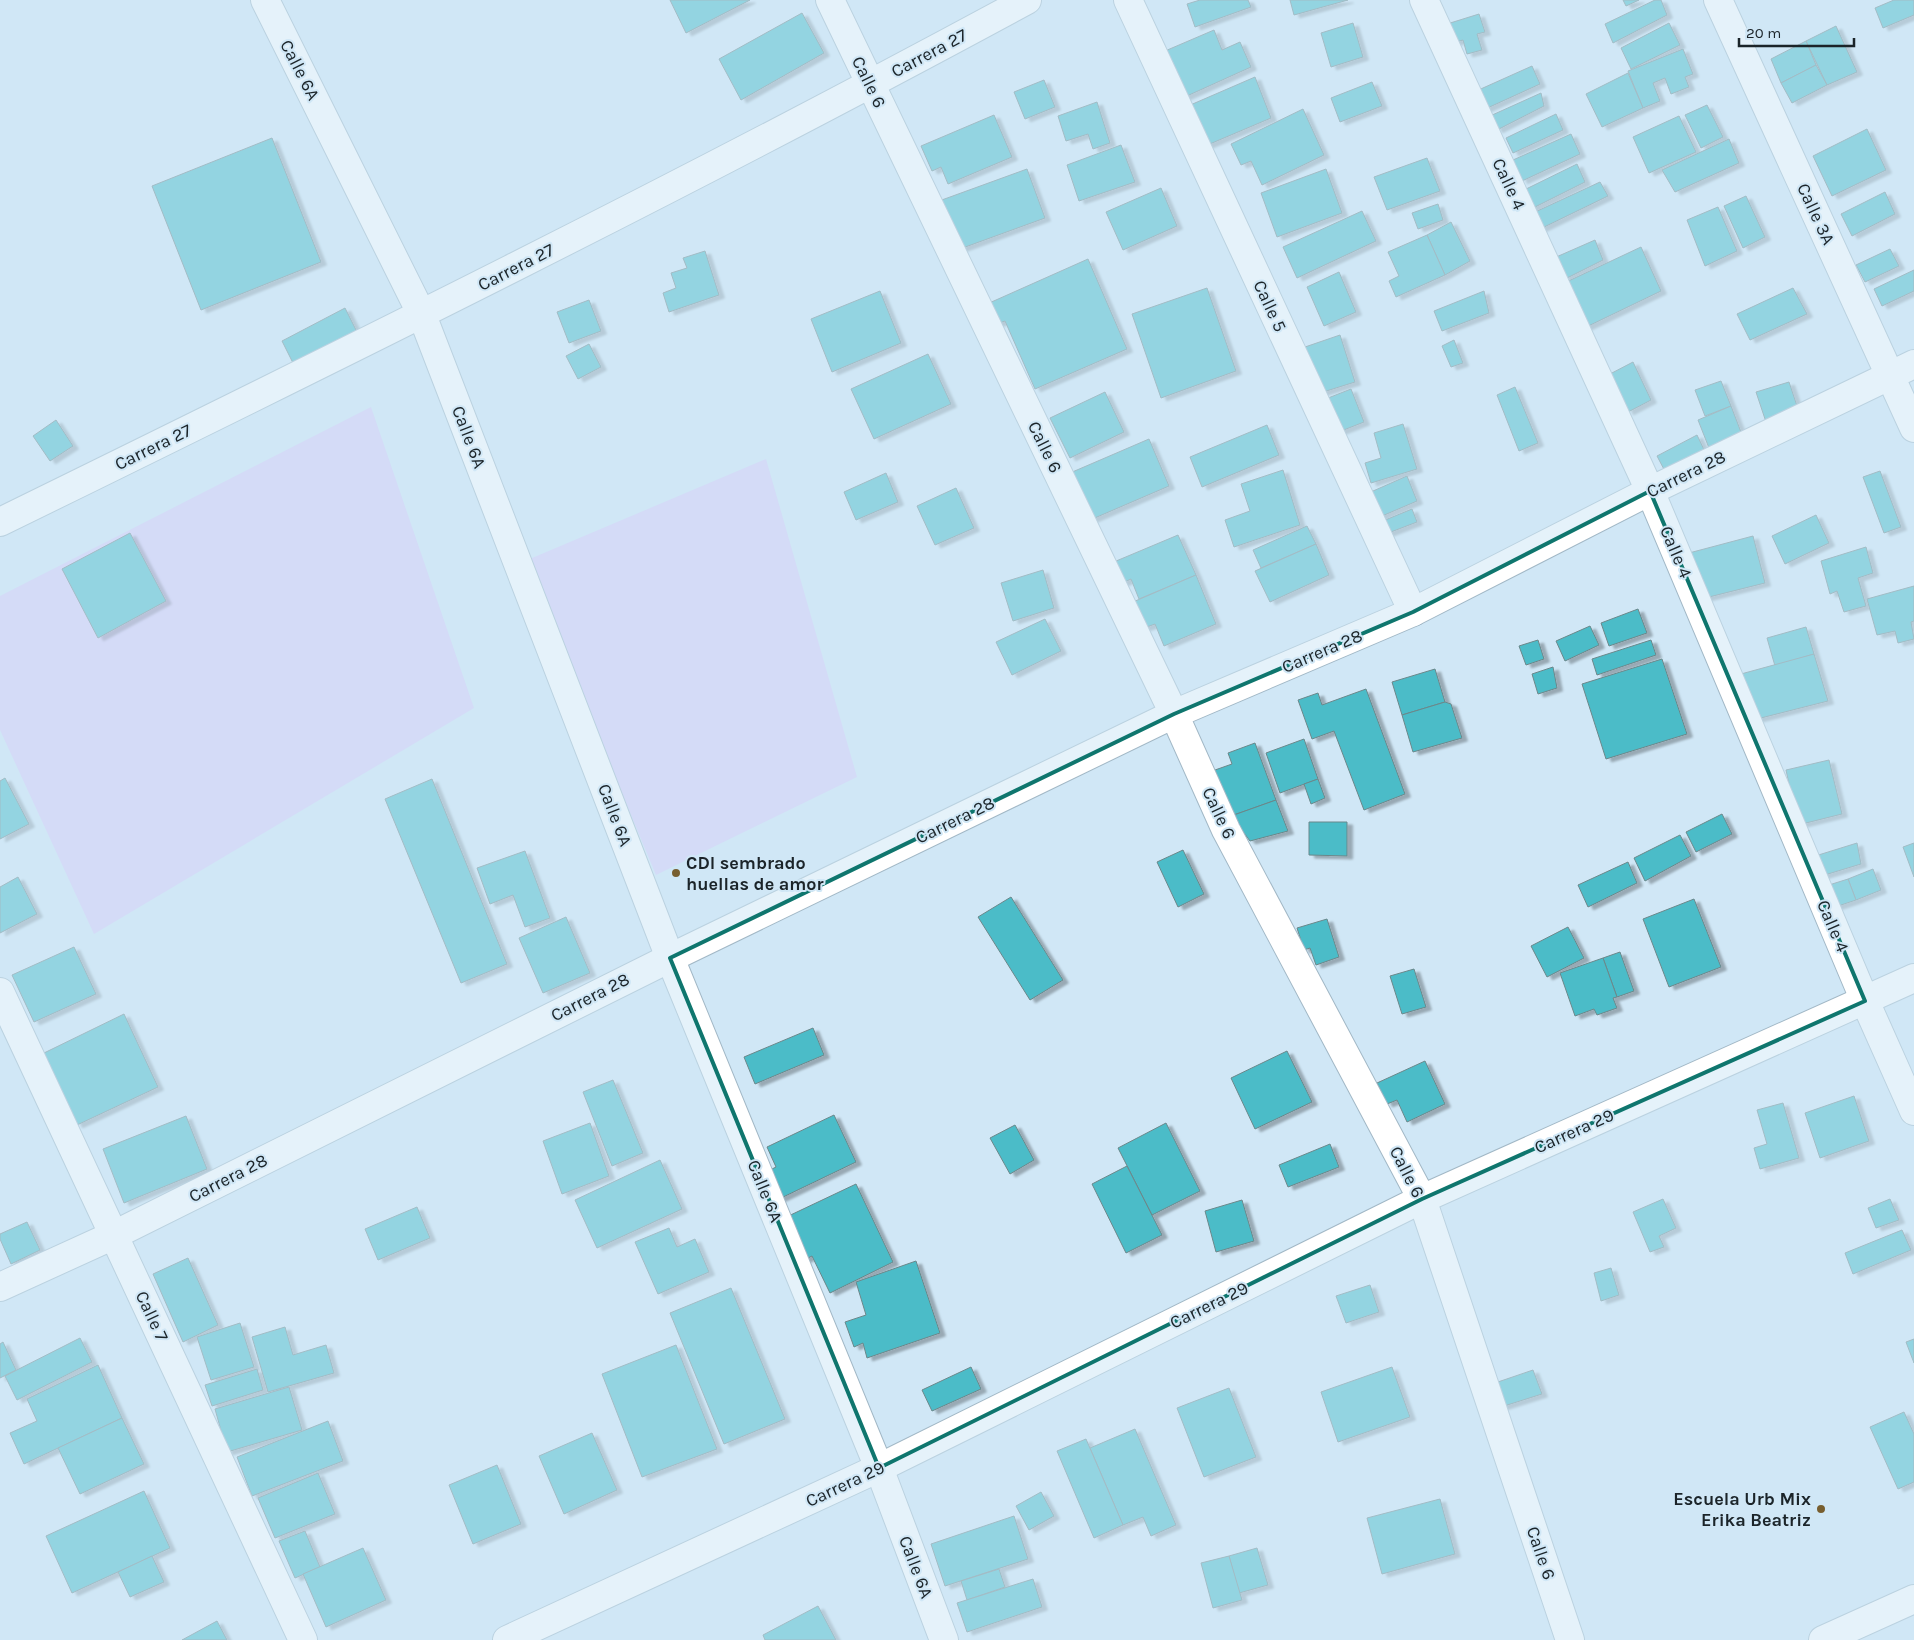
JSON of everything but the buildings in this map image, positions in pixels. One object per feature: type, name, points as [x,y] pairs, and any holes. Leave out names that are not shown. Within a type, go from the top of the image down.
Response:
[{"type":"street","name":"Calle 6A","points":[[265,0],[422,315],[670,958],[879,1468],[944,1640]]},
{"type":"street","name":"Calle 6","points":[[830,0],[1174,714],[1226,830],[1422,1199],[1570,1640]]},
{"type":"street","name":"Carrera 27","points":[[0,522],[422,315],[870,85],[1027,0]]},
{"type":"street","name":"Calle 5","points":[[1128,0],[1413,612]]},
{"type":"street","name":"Calle 4","points":[[1424,0],[1650,491],[1865,1001],[1914,1111]]},
{"type":"street","name":"Calle 3A","points":[[1718,0],[1914,428]]},
{"type":"street","name":"Carrera 28","points":[[0,1287],[114,1235],[670,958],[1174,714],[1413,612],[1650,491],[1914,364]]},
{"type":"street","name":"Carrera 29","points":[[507,1640],[879,1468],[1422,1199],[1914,978]]},
{"type":"street","name":"Calle 7","points":[[0,992],[303,1640]]},
{"type":"street","points":[[1823,1640],[1914,1599]]},
{"type":"highlighted area","points":[[1650,491],[1865,1001],[1422,1199],[879,1468],[670,958],[1174,714],[1413,612]]},
{"type":"shaded area","points":[[371,407],[474,708],[94,934],[0,730],[0,596]]},
{"type":"shaded area","points":[[766,459],[857,777],[656,875],[525,561]]},
{"type":"place","name":"CDI sembrado huellas de amor","points":[[676,873]]},
{"type":"place","name":"Escuela Urb Mix Erika Beatriz","points":[[1821,1509]]}]
